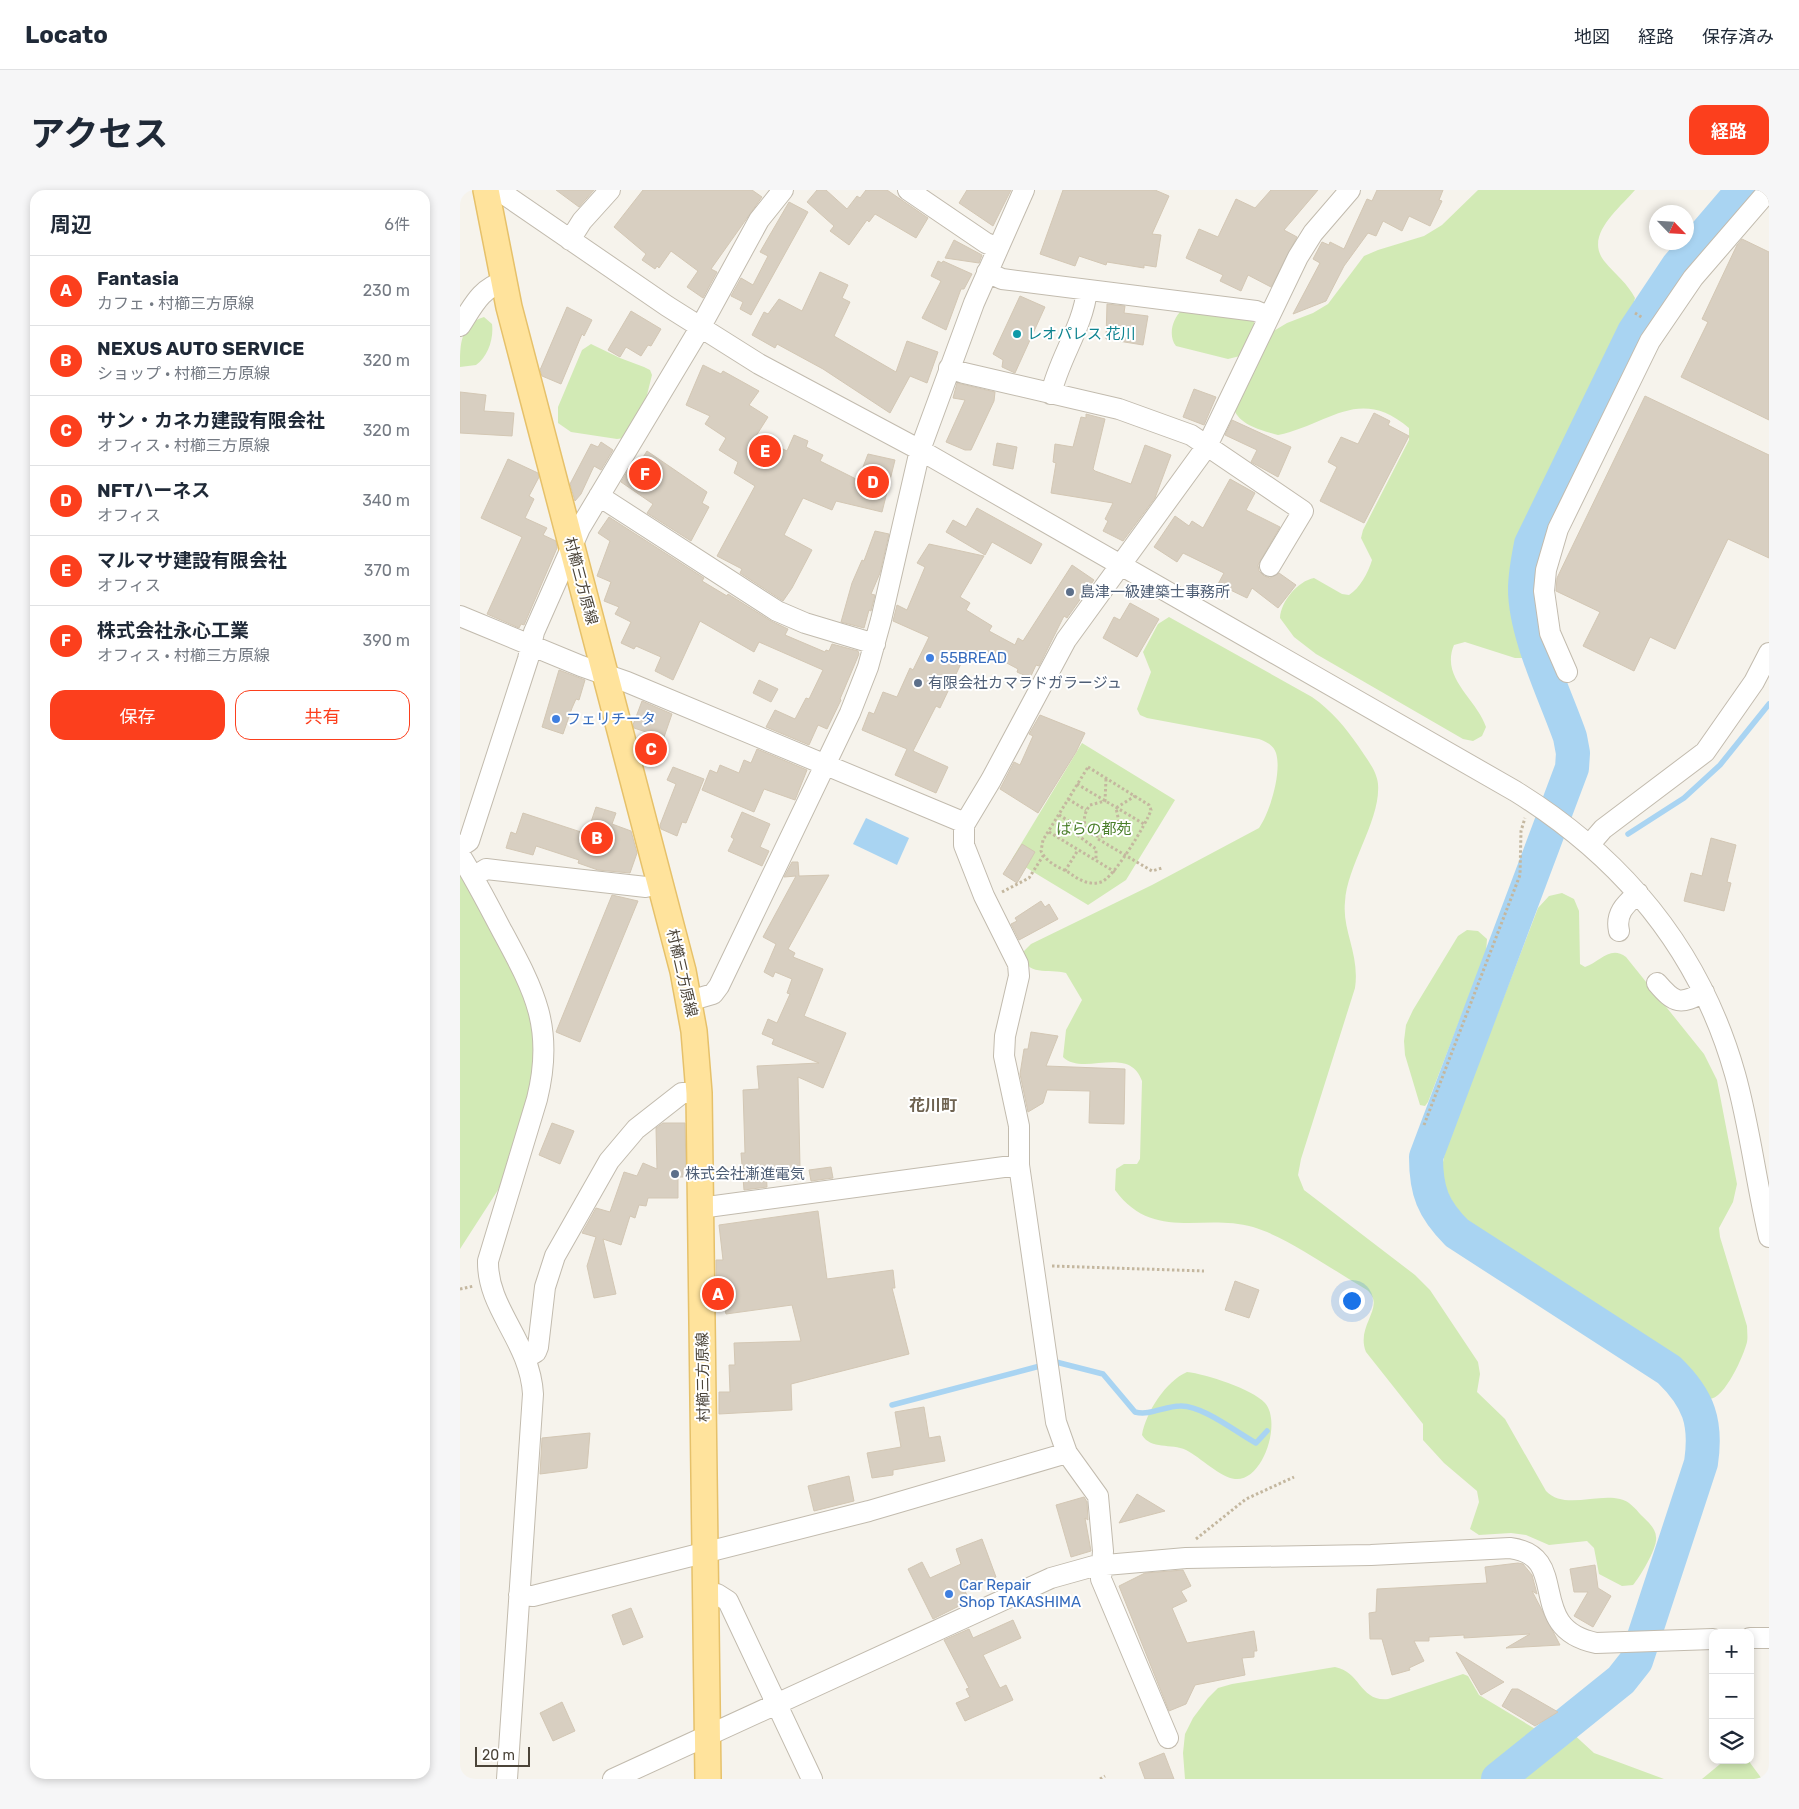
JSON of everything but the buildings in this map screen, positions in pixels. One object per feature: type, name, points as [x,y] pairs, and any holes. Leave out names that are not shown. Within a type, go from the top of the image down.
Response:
[{"type":"main road","name":"村櫛三方原線","points":[[486,190],[504,282],[660,884],[689,1001],[695,1037],[699,1093],[708,1779]]},
{"type":"street","points":[[498,190],[700,328],[790,381],[920,450],[1538,805],[1590,844],[1638,893],[1678,946],[1704,992],[1727,1047],[1735,1074],[1766,1213],[1769,1237]]},
{"type":"street","points":[[570,240],[582,221],[610,190]]},
{"type":"street","points":[[460,847],[469,841],[534,632],[580,528],[700,328],[759,220],[783,190]]},
{"type":"street","points":[[908,190],[986,243],[998,248]]},
{"type":"street","points":[[689,1001],[713,994],[719,986],[850,713],[875,644],[920,450],[949,368],[987,272],[1024,190]]},
{"type":"street","points":[[1168,1738],[1101,1579],[1103,1551],[1098,1496],[1067,1453],[1056,1422],[1019,1165],[1019,1126],[1004,1056],[1005,1036],[1019,976],[1018,964],[986,901],[964,845],[962,835],[965,822],[991,780],[1066,640],[1207,446],[1298,257],[1313,234],[1350,190]]},
{"type":"street","points":[[1567,672],[1550,633],[1544,591],[1546,570],[1558,529],[1650,342],[1693,278],[1768,190]]},
{"type":"street","points":[[987,272],[1002,279],[1256,311],[1268,316]]},
{"type":"street","points":[[460,326],[482,293],[488,287],[504,282]]},
{"type":"street","points":[[1051,394],[1054,380],[1086,304],[1087,290]]},
{"type":"street","points":[[949,368],[1119,409],[1191,435],[1303,511],[1270,566]]},
{"type":"street","points":[[599,496],[777,611],[805,623],[875,644]]},
{"type":"street","points":[[460,616],[965,822]]},
{"type":"street","points":[[1590,844],[1602,829],[1705,752],[1754,682],[1769,652]]},
{"type":"street","points":[[460,855],[527,978],[539,1010],[544,1037],[544,1058],[539,1092],[488,1261],[490,1286],[526,1358],[532,1380],[533,1394],[507,1779]]},
{"type":"street","points":[[473,877],[486,869],[646,887],[660,884]]},
{"type":"street","points":[[1618,931],[1619,914],[1638,893]]},
{"type":"street","points":[[1657,983],[1672,999],[1679,1001],[1687,1001],[1704,992]]},
{"type":"street","points":[[526,1358],[536,1352],[538,1347],[545,1286],[555,1256],[609,1161],[631,1134],[682,1093],[699,1093]]},
{"type":"street","points":[[700,1208],[1019,1165]]},
{"type":"street","points":[[519,1595],[533,1596],[869,1511],[1067,1453]]},
{"type":"street","points":[[613,1779],[1050,1578],[1079,1568],[1191,1558],[1371,1555],[1510,1548],[1522,1550],[1532,1555],[1540,1563],[1545,1573],[1552,1607],[1564,1628],[1585,1640],[1596,1643],[1709,1639]]},
{"type":"street","points":[[706,1595],[717,1594],[728,1601],[812,1779]]},
{"type":"street","points":[[1754,1638],[1769,1638]]},
{"type":"path","points":[[1088,767],[1106,779],[1151,807],[1150,813],[1115,872],[1106,880],[1094,883],[1082,881],[1044,856],[1041,846],[1088,767]]},
{"type":"path","points":[[1105,801],[1106,779]]},
{"type":"path","points":[[1077,784],[1144,824]]},
{"type":"path","points":[[1116,808],[1135,796]]},
{"type":"path","points":[[1068,800],[1086,810]]},
{"type":"path","points":[[1105,801],[1090,805],[1086,810],[1084,824],[1092,835],[1105,837],[1117,829],[1119,822],[1116,808]]},
{"type":"path","points":[[1424,1125],[1518,880],[1521,864],[1522,824],[1538,805]]},
{"type":"path","points":[[1058,815],[1152,871],[1162,868]]},
{"type":"path","points":[[1078,826],[1076,834],[1098,853],[1096,860]]},
{"type":"path","points":[[1049,832],[1115,872]]},
{"type":"path","points":[[1065,871],[1078,850]]},
{"type":"path","points":[[986,901],[1029,878],[1044,856]]},
{"type":"path","points":[[1034,1267],[1204,1270]]},
{"type":"path","points":[[1191,1558],[1192,1544],[1232,1509],[1262,1490],[1294,1477]]},
{"type":"path","points":[[1100,1779],[1105,1776]]},
{"type":"green space","points":[[1478,190],[1635,190],[1606,223],[1598,242],[1599,252],[1605,262],[1635,298],[1627,328],[1534,519],[1526,542],[1520,566],[1518,590],[1522,620],[1528,643],[1528,653],[1522,658],[1515,658],[1465,642],[1454,645],[1451,657],[1452,668],[1461,688],[1475,707],[1486,727],[1482,736],[1473,741],[1463,739],[1316,654],[1294,637],[1280,618],[1283,605],[1291,593],[1296,587],[1308,580],[1314,578],[1342,594],[1349,595],[1360,584],[1372,560],[1361,538],[1363,530],[1409,440],[1409,428],[1391,416],[1374,410],[1359,409],[1328,417],[1278,435],[1246,423],[1237,415],[1234,409],[1272,332],[1328,304],[1364,256],[1424,236],[1442,225]]},
{"type":"green space","points":[[1182,310],[1252,319],[1255,324],[1240,356],[1228,359],[1176,346],[1172,337],[1172,328]]},
{"type":"green space","points":[[484,317],[492,324],[491,341],[487,352],[476,365],[460,367],[460,351],[463,336],[470,325]]},
{"type":"green space","points":[[591,344],[650,370],[652,375],[646,399],[624,438],[617,439],[571,432],[558,423],[558,407],[582,350]]},
{"type":"green space","points":[[1169,617],[1319,702],[1349,733],[1376,774],[1378,798],[1351,873],[1345,902],[1346,923],[1355,964],[1355,988],[1301,1159],[1298,1175],[1304,1190],[1415,1275],[1430,1290],[1478,1362],[1480,1374],[1477,1392],[1505,1419],[1546,1491],[1553,1497],[1562,1499],[1611,1498],[1623,1500],[1632,1505],[1650,1525],[1656,1534],[1656,1542],[1644,1569],[1633,1585],[1622,1586],[1599,1574],[1594,1548],[1587,1541],[1549,1545],[1526,1535],[1511,1533],[1479,1535],[1470,1529],[1479,1502],[1477,1491],[1444,1463],[1423,1440],[1423,1424],[1366,1352],[1364,1333],[1374,1303],[1372,1296],[1367,1290],[1296,1247],[1266,1232],[1253,1227],[1234,1224],[1162,1221],[1145,1216],[1130,1206],[1115,1190],[1116,1169],[1124,1164],[1137,1164],[1140,1159],[1142,1081],[1136,1070],[1127,1064],[1117,1062],[1082,1064],[1072,1062],[1063,1057],[1066,1030],[1082,1000],[1066,973],[1032,969],[1025,959],[1024,951],[1031,944],[1152,885],[1259,828],[1271,802],[1276,781],[1277,761],[1275,750],[1262,740],[1147,718],[1140,715],[1137,709],[1151,672],[1143,652],[1158,624]]},
{"type":"green space","name":"ばらの都苑","points":[[1082,743],[1175,800],[1126,880],[1088,905],[1012,859]]},
{"type":"green space","points":[[460,871],[527,999],[536,1038],[534,1078],[508,1167],[498,1190],[460,1249]]},
{"type":"green space","points":[[1562,893],[1574,899],[1579,911],[1580,964],[1585,967],[1605,956],[1615,953],[1626,957],[1704,1054],[1717,1080],[1737,1184],[1733,1202],[1719,1228],[1720,1237],[1747,1326],[1747,1342],[1742,1357],[1727,1385],[1714,1398],[1705,1398],[1673,1365],[1508,1257],[1472,1226],[1453,1202],[1446,1189],[1443,1168],[1448,1142],[1538,908],[1549,896]]},
{"type":"green space","points":[[1467,930],[1478,931],[1487,939],[1486,952],[1428,1102],[1425,1106],[1420,1105],[1405,1055],[1406,1025],[1413,1010],[1458,936]]},
{"type":"green space","points":[[1187,1372],[1240,1388],[1259,1398],[1265,1403],[1270,1412],[1270,1436],[1267,1449],[1254,1471],[1245,1477],[1229,1478],[1186,1450],[1151,1443],[1142,1435],[1152,1407],[1158,1398],[1172,1382]]},
{"type":"green space","points":[[1335,1667],[1344,1670],[1366,1692],[1379,1699],[1388,1699],[1463,1674],[1468,1676],[1479,1695],[1537,1730],[1539,1736],[1487,1779],[1185,1779],[1183,1753],[1185,1734],[1193,1718],[1218,1688]]},
{"type":"green space","points":[[1570,1731],[1594,1753],[1664,1779],[1509,1779]]},
{"type":"green space","points":[[1720,1764],[1751,1764],[1762,1779],[1702,1779]]},
{"type":"water","points":[[866,818],[909,838],[897,865],[853,844]]},
{"type":"waterway","points":[[1498,1779],[1621,1680],[1636,1661],[1701,1463],[1703,1436],[1694,1402],[1688,1391],[1669,1370],[1457,1233],[1442,1216],[1432,1199],[1427,1180],[1426,1157],[1572,768],[1573,753],[1570,737],[1535,644],[1526,607],[1525,589],[1531,544],[1634,332],[1678,266],[1743,190]]},
{"type":"waterway","points":[[1628,834],[1684,798],[1720,765],[1769,704]]},
{"type":"waterway","points":[[1056,1362],[1103,1374],[1135,1412],[1146,1413],[1174,1406],[1189,1407],[1208,1414],[1256,1443],[1267,1431]]},
{"type":"waterway","points":[[892,1405],[1040,1366]]},
{"type":"place","name":"レオパレス 花川","points":[[1017,334]]},
{"type":"place","name":"マルマサ建設有限会社","points":[[765,451]]},
{"type":"place","name":"株式会社永心工業","points":[[645,474]]},
{"type":"place","name":"NFTハーネス","points":[[873,482]]},
{"type":"place","name":"島津一級建築士事務所","points":[[1070,592]]},
{"type":"place","name":"55BREAD","points":[[930,658]]},
{"type":"place","name":"有限会社カマラドガラージュ","points":[[918,683]]},
{"type":"place","name":"フェリチータ","points":[[556,719]]},
{"type":"place","name":"サン・カネカ建設有限会社","points":[[651,749]]},
{"type":"place","name":"NEXUS AUTO SERVICE","points":[[597,838]]},
{"type":"place","name":"株式会社漸進電気","points":[[675,1174]]},
{"type":"place","name":"Fantasia","points":[[718,1294]]},
{"type":"place","name":"Car Repair Shop TAKASHIMA","points":[[949,1594]]},
{"type":"district","name":"花川町","points":[[933,1105]]}]
